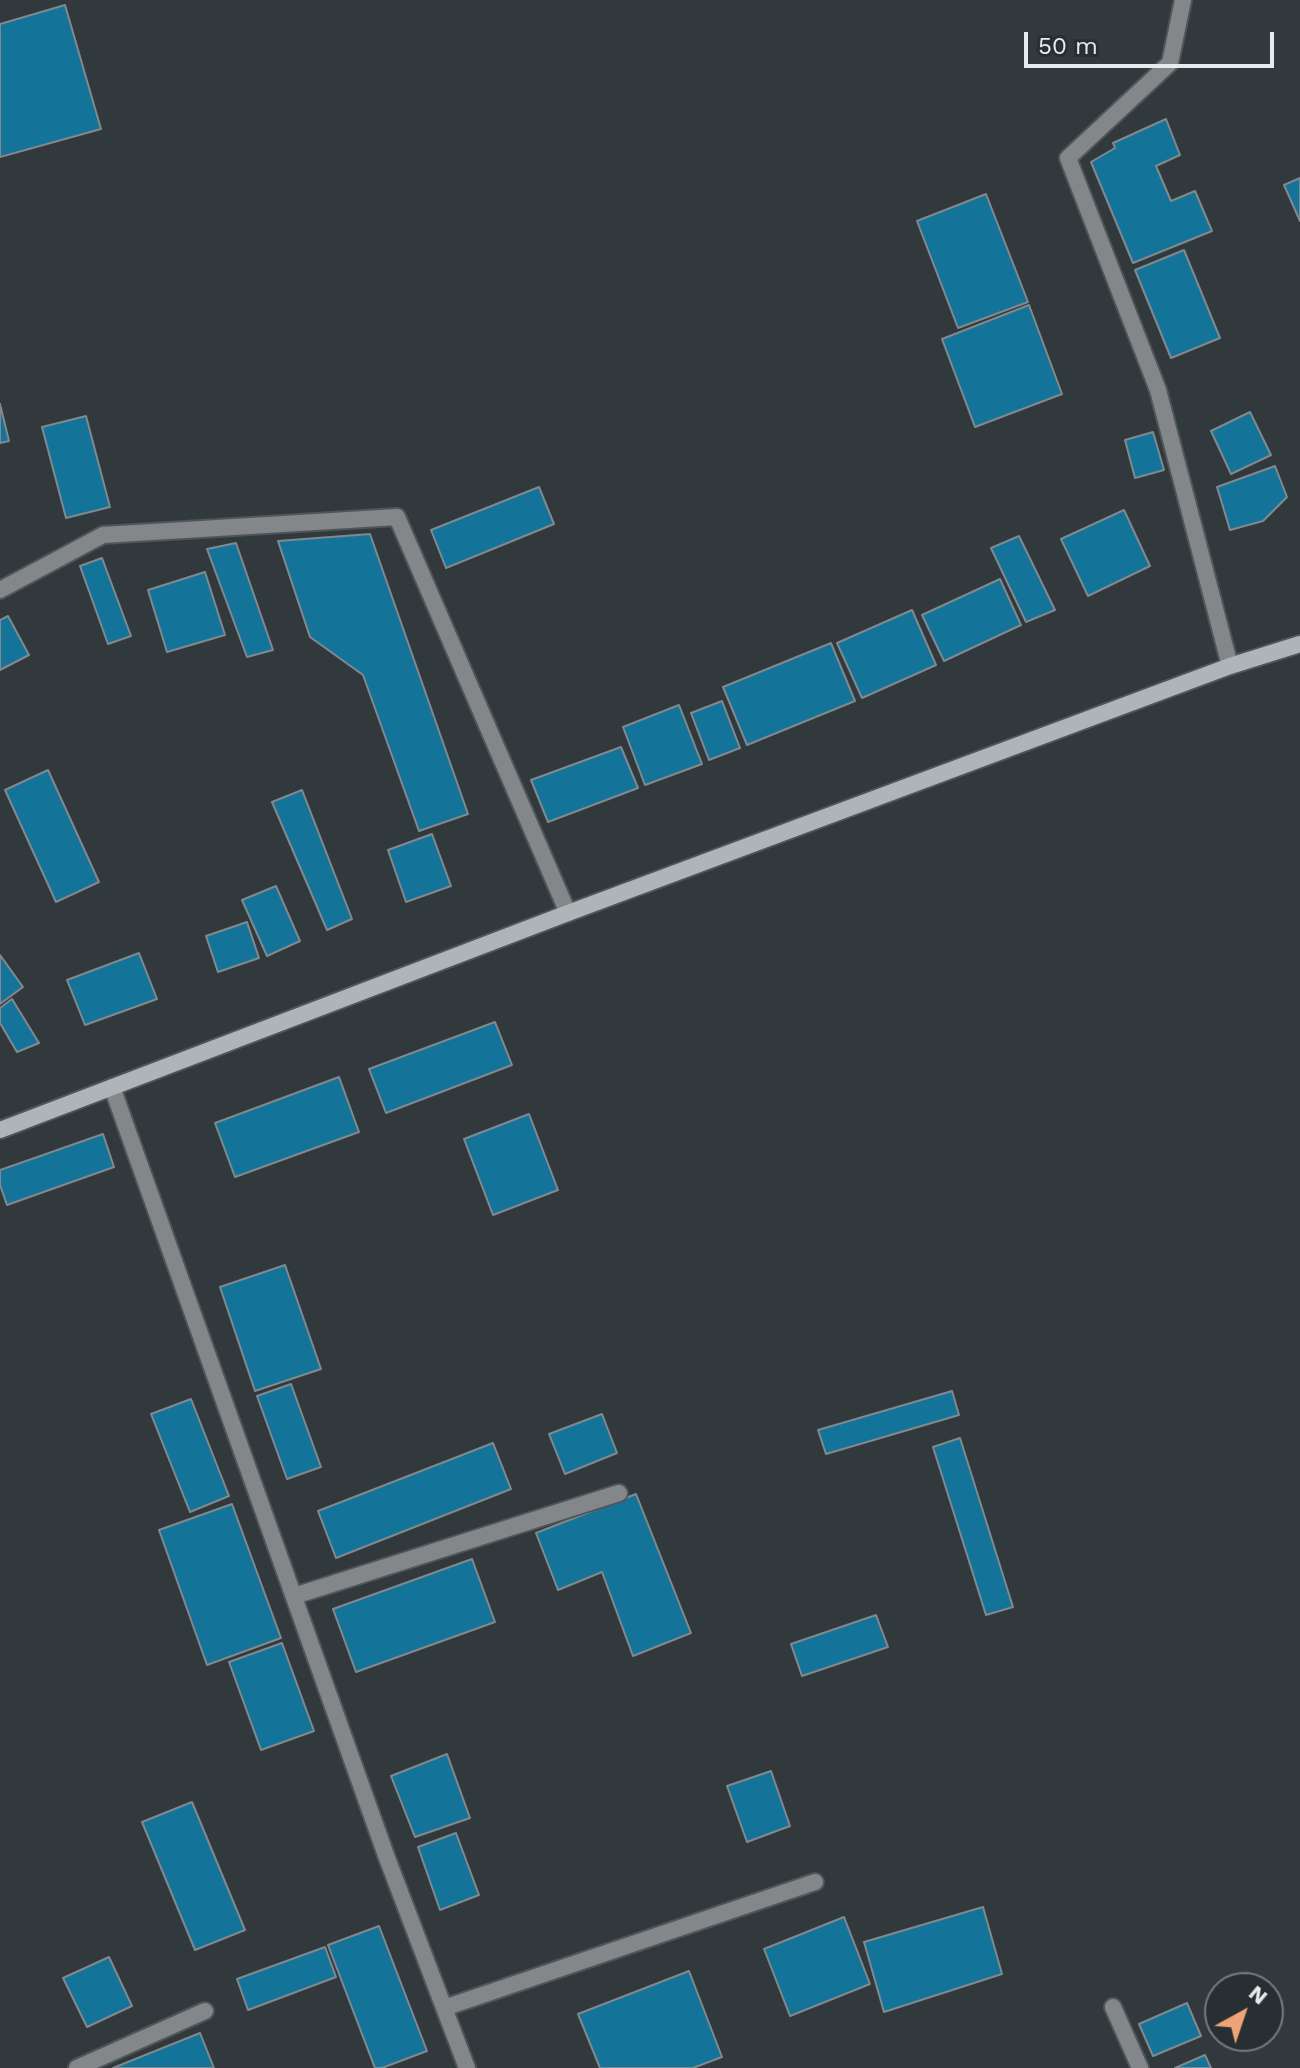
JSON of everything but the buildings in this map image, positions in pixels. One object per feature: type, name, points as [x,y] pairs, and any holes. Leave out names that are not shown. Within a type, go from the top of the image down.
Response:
[{"type":"street","points":[[1183,0],[1170,63],[1068,158],[1158,390],[1230,666]]},
{"type":"street","points":[[0,590],[103,535],[397,517],[568,913]]},
{"type":"street","points":[[0,1130],[568,913],[1230,666],[1300,644]]},
{"type":"street","points":[[112,1087],[467,2068]]},
{"type":"street","points":[[294,1596],[619,1493]]},
{"type":"street","points":[[444,2008],[815,1882]]},
{"type":"street","points":[[1113,2007],[1140,2068]]},
{"type":"street","points":[[77,2068],[205,2011]]}]
